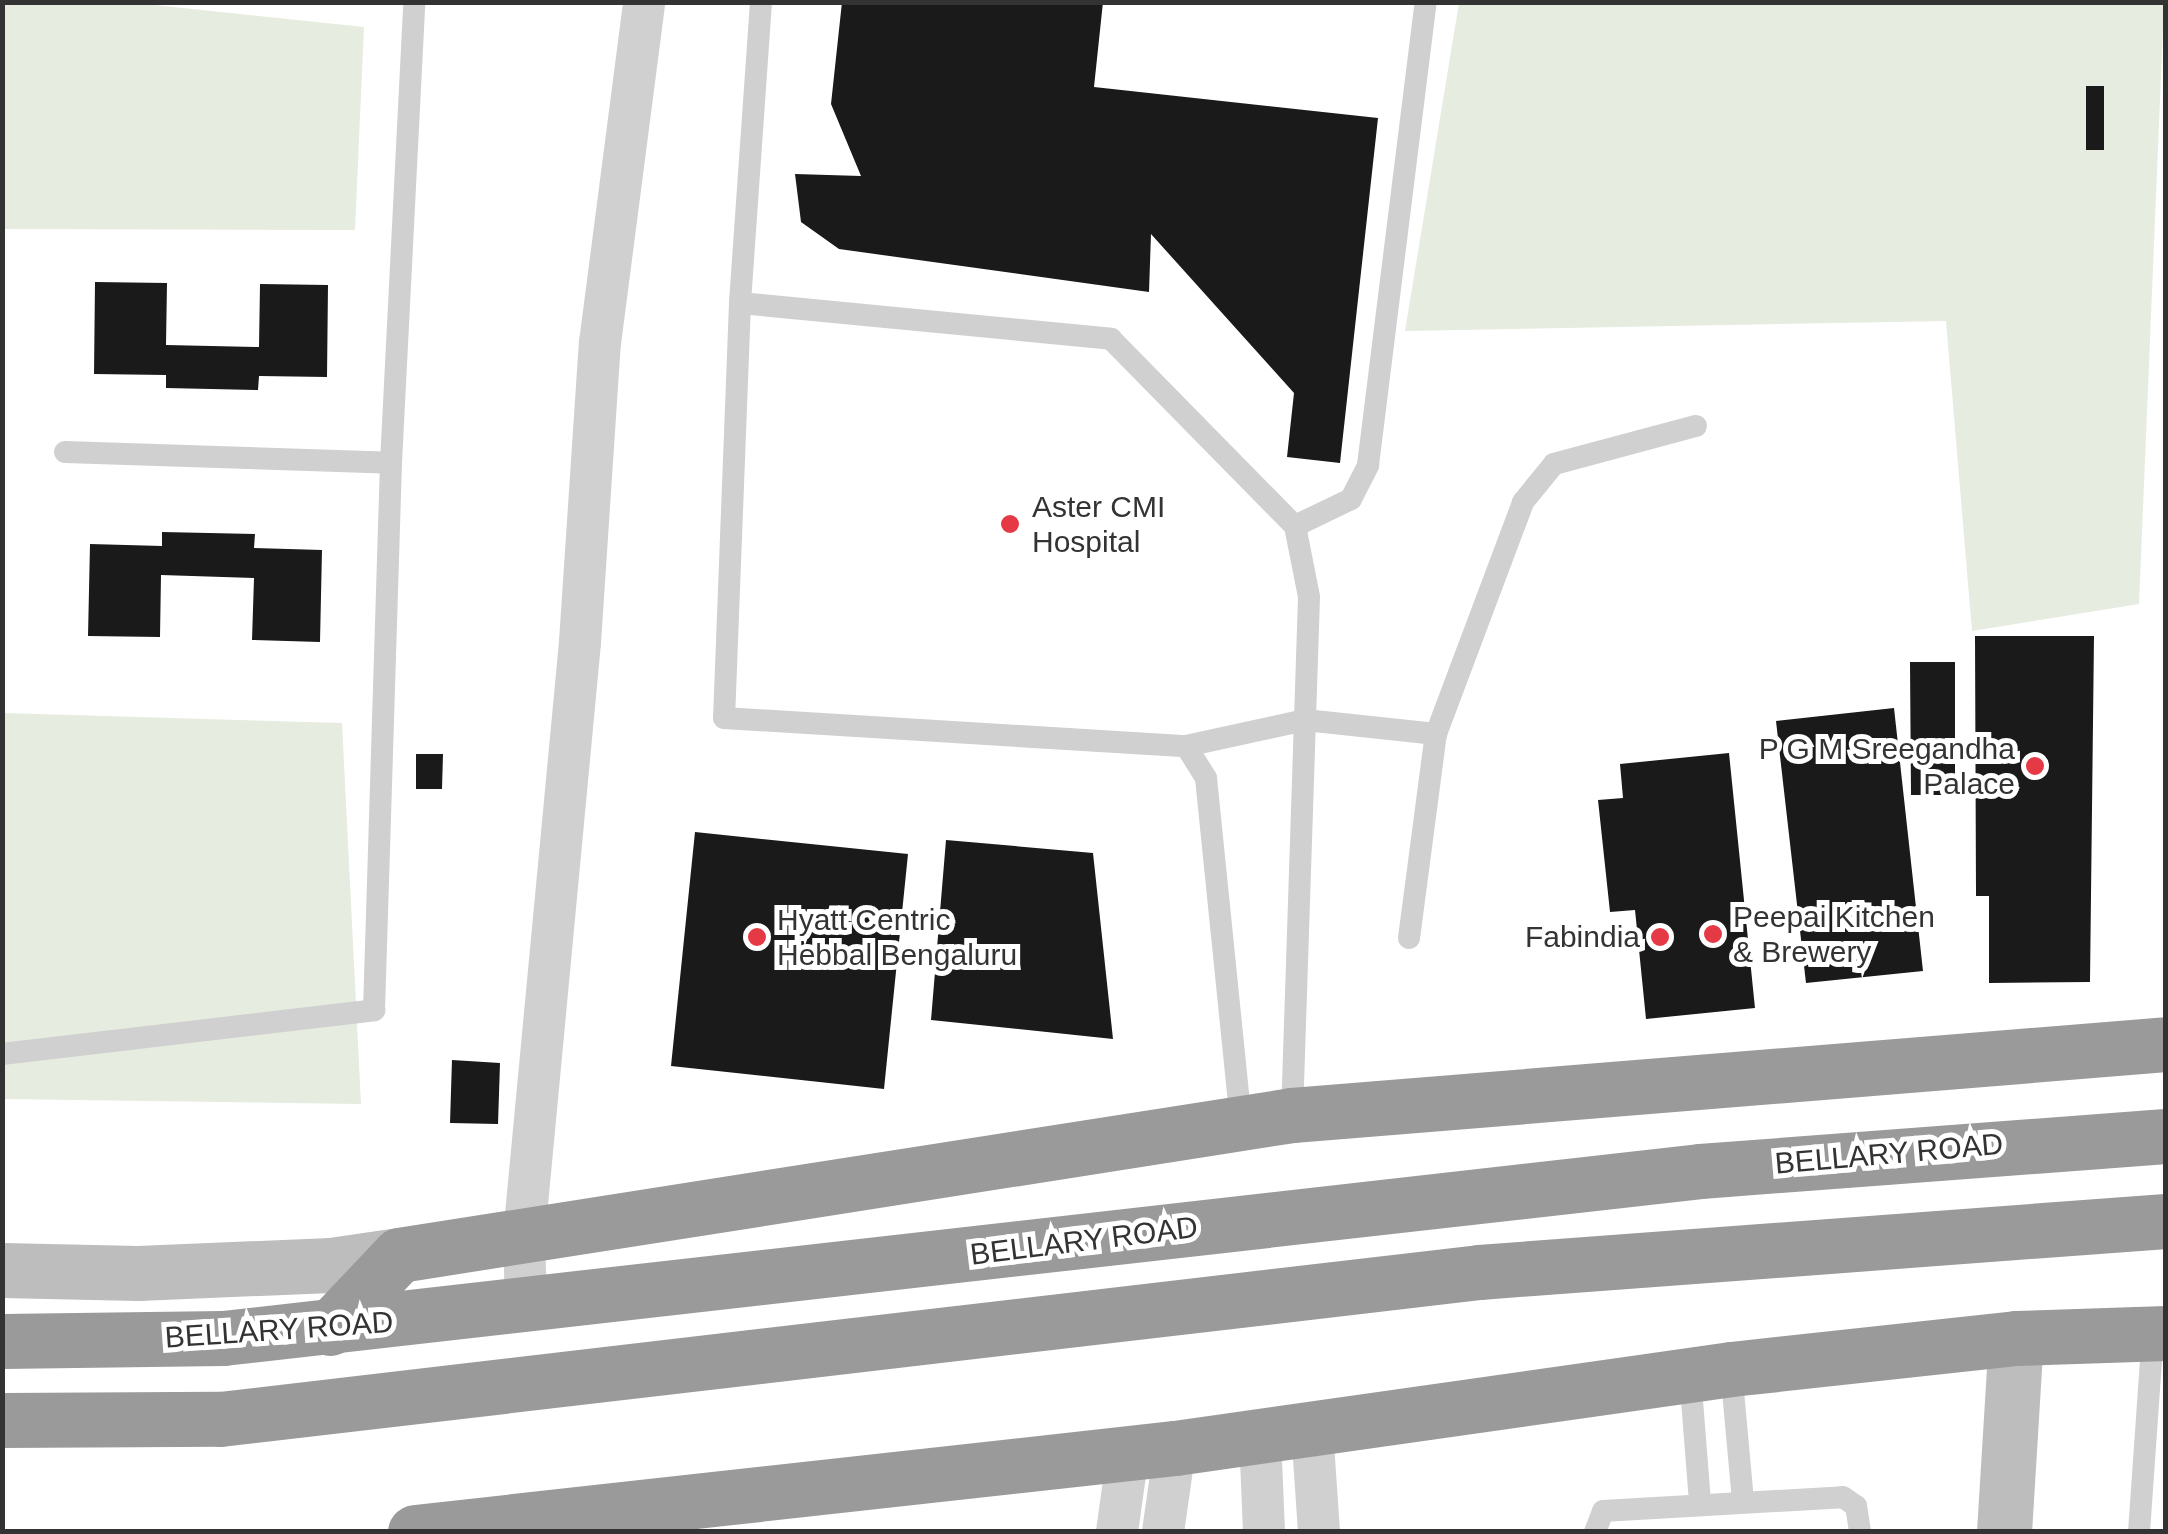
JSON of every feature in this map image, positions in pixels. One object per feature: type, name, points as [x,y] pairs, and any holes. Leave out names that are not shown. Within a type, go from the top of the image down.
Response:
[{"type":"highway","points":[[330,1328],[399,1255],[1266,1119],[2166,1044]]},
{"type":"highway","name":"BELLARY ROAD","points":[[2,1341],[223,1338],[330,1328],[1700,1171],[2166,1136]]},
{"type":"highway","points":[[2,1420],[220,1419],[1479,1272],[1707,1252],[2166,1222]]},
{"type":"highway","points":[[416,1532],[1152,1450],[1710,1372],[2016,1338],[2080,1336],[2162,1320]]},
{"type":"street","points":[[526,1307],[524,1236],[580,642],[600,343],[644,2]]},
{"type":"street","points":[[2,1270],[138,1273],[331,1265],[399,1255]]},
{"type":"street","points":[[2004,1532],[2016,1338]]},
{"type":"street","points":[[1264,1532],[1286,1432]]},
{"type":"street","points":[[1286,1432],[1319,1532]]},
{"type":"street","points":[[1117,1532],[1152,1450]]},
{"type":"street","points":[[1152,1450],[1163,1532]]},
{"type":"lane","points":[[2,1054],[374,1010],[390,463],[414,2]]},
{"type":"lane","points":[[761,2],[740,303],[724,718],[1186,746],[1305,720],[1436,734]]},
{"type":"lane","points":[[1295,526],[1351,499],[1368,466],[1426,2]]},
{"type":"lane","points":[[740,303],[1111,339],[1295,526],[1309,597],[1305,720],[1266,1119]]},
{"type":"lane","points":[[1409,938],[1436,734],[1523,502],[1554,464],[1696,426]]},
{"type":"lane","points":[[65,452],[390,463]]},
{"type":"lane","points":[[1186,746],[1206,778],[1266,1119]]},
{"type":"lane","points":[[2138,1532],[2162,1320]]},
{"type":"lane","points":[[1710,1372],[1743,1501]]},
{"type":"lane","points":[[1700,1503],[1710,1372]]},
{"type":"lane","points":[[1595,1532],[1604,1511],[1843,1496],[1856,1506],[1860,1532]]},
{"type":"shaded area","points":[[3,2],[136,3],[364,27],[355,230],[3,229]]},
{"type":"shaded area","points":[[1459,3],[2164,3],[2139,604],[1972,631],[1946,321],[1405,331]]},
{"type":"shaded area","points":[[3,713],[342,723],[361,1104],[3,1099]]},
{"type":"building","points":[[842,2],[1103,2],[1094,87],[1378,118],[1340,463],[1287,457],[1294,393],[1151,234],[1149,292],[839,249],[801,222],[795,174],[861,176],[831,104]]},
{"type":"building","points":[[2086,86],[2104,86],[2104,150],[2086,150]]},
{"type":"building","points":[[95,282],[167,283],[166,345],[259,347],[260,284],[328,285],[327,377],[259,376],[258,390],[166,388],[166,375],[94,374]]},
{"type":"building","points":[[162,532],[255,534],[254,548],[322,550],[320,642],[252,640],[254,578],[161,575],[160,637],[88,636],[90,544],[162,546]]},
{"type":"building","name":"P G M Sreegandha Palace","points":[[1975,636],[2094,636],[2090,982],[1989,983],[1989,896],[1976,896]]},
{"type":"building","points":[[1910,662],[1955,662],[1955,795],[1911,795]]},
{"type":"building","points":[[1894,708],[1923,971],[1806,983],[1776,721]]},
{"type":"building","points":[[1729,753],[1755,1008],[1646,1019],[1635,910],[1610,912],[1598,800],[1623,798],[1620,764]]},
{"type":"building","points":[[416,754],[443,754],[442,789],[416,789]]},
{"type":"building","points":[[695,832],[908,854],[884,1089],[671,1066]]},
{"type":"building","points":[[946,840],[1093,853],[1113,1039],[931,1020]]},
{"type":"building","points":[[452,1060],[500,1063],[498,1124],[450,1123]]},
{"type":"place","name":"Aster CMI Hospital","points":[[1010,524]]},
{"type":"place","name":"P G M Sreegandha Palace","points":[[2035,766]]},
{"type":"place","name":"Peepai Kitchen & Brewery","points":[[1713,934]]},
{"type":"place","name":"Hyatt Centric Hebbal Bengaluru","points":[[757,937]]},
{"type":"place","name":"Fabindia","points":[[1660,937]]}]
